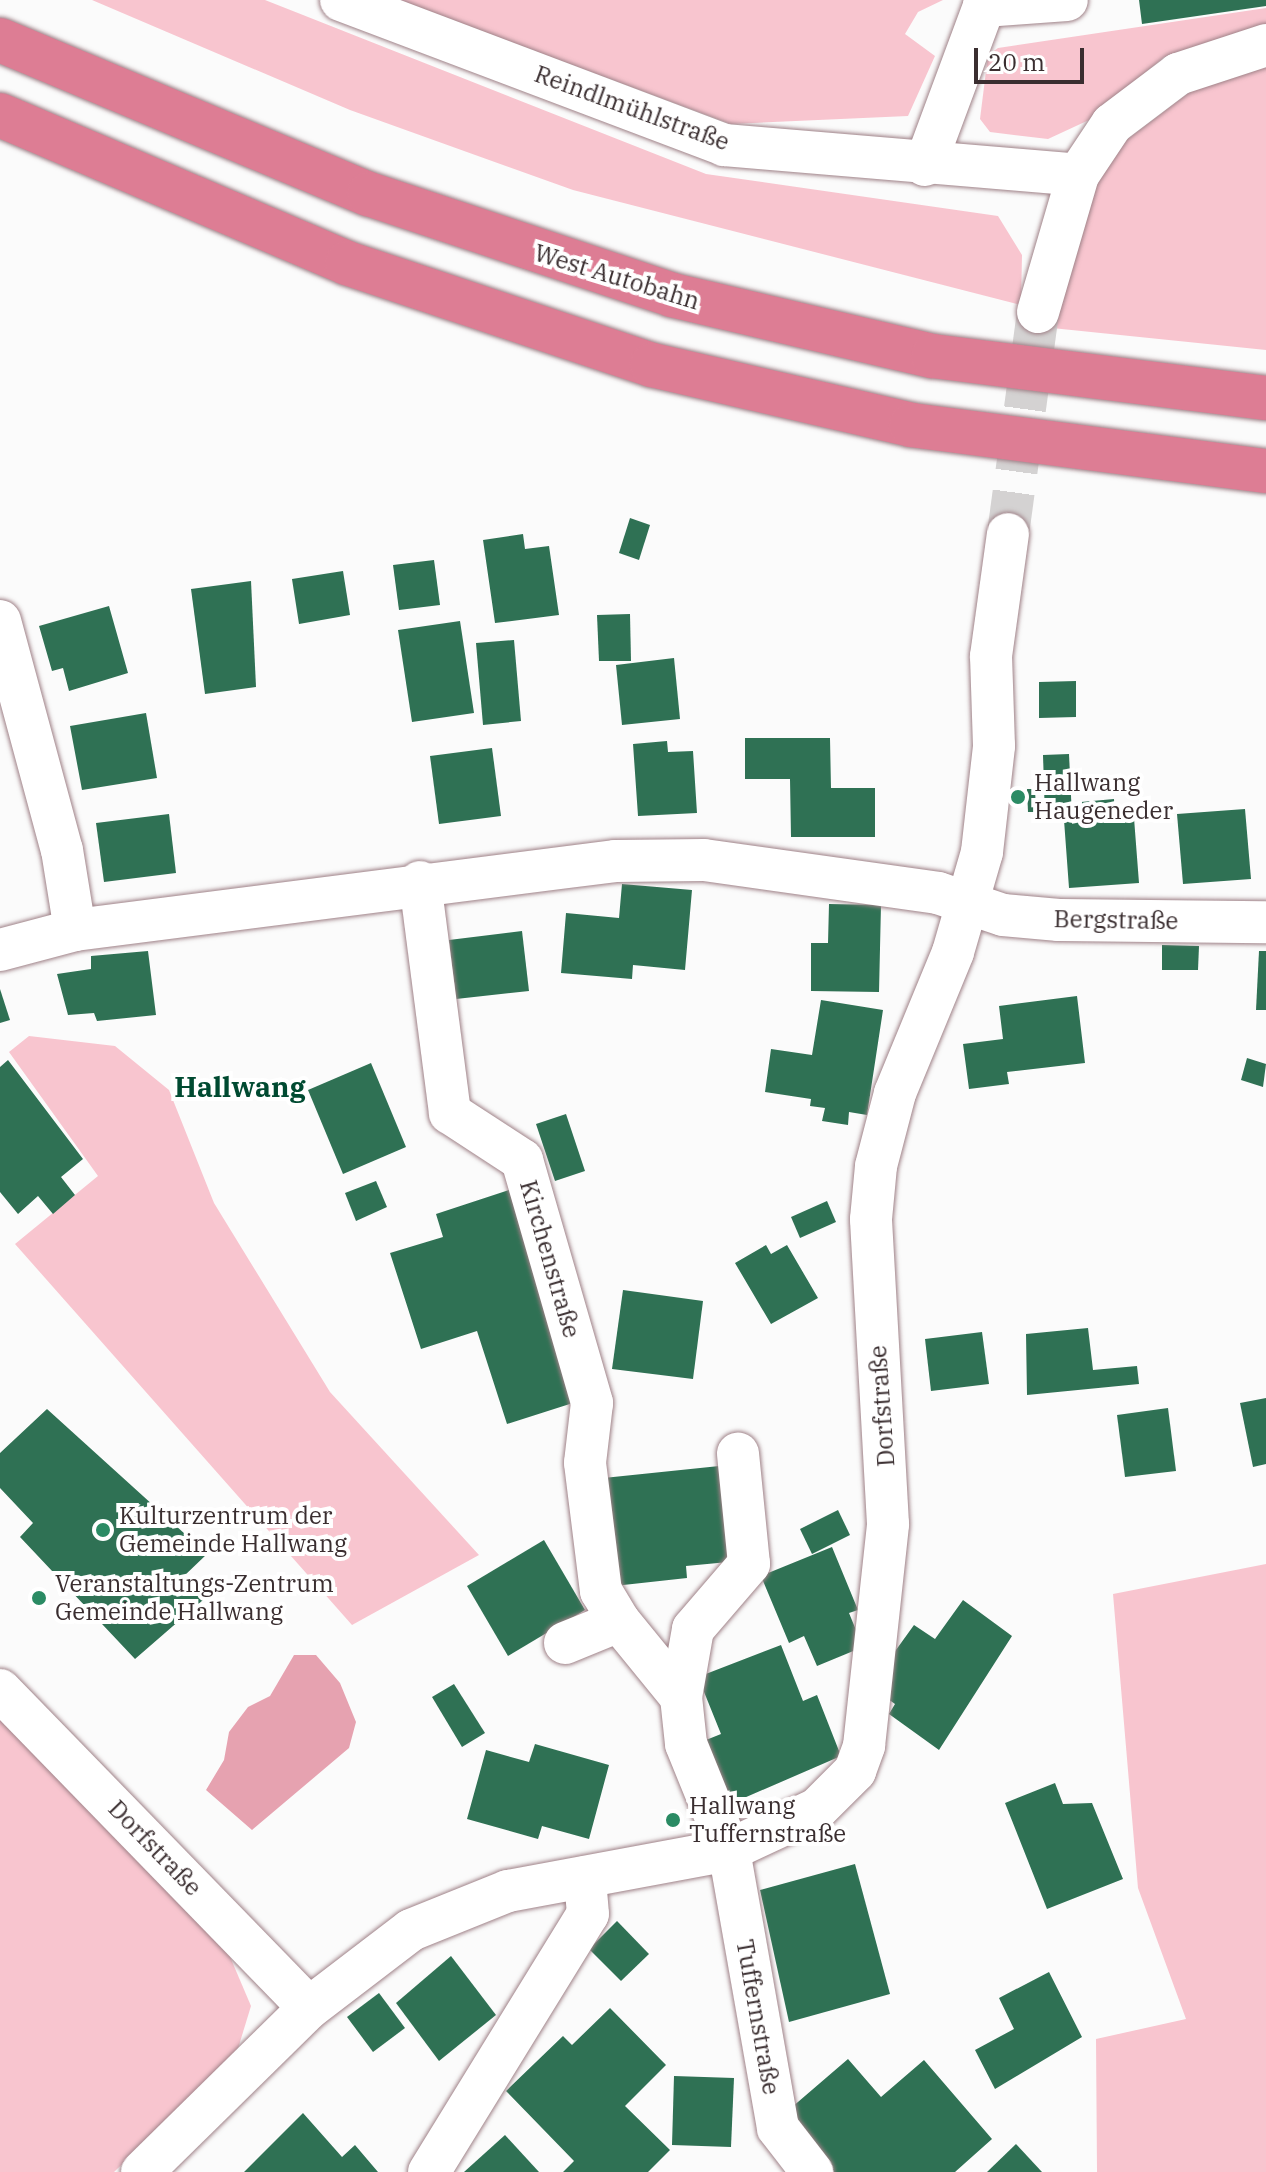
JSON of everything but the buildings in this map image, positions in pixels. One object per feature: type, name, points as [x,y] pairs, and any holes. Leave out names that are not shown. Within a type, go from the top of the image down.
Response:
[{"type":"highway","name":"West Autobahn","points":[[0,40],[369,194],[686,298],[1020,371],[1266,398]]},
{"type":"highway","points":[[0,115],[347,263],[652,365],[911,425],[1266,471]]},
{"type":"street","name":"Reindlmühlstraße","points":[[341,0],[724,145],[925,165],[1078,175]]},
{"type":"street","points":[[925,165],[987,3],[1067,0]]},
{"type":"street","points":[[1038,312],[1078,175],[1112,124],[1146,95],[1218,56],[1266,45]]},
{"type":"street","name":"Dorfstraße","points":[[142,2172],[309,2008],[411,1930],[482,1899],[729,1850],[817,1809],[855,1771],[864,1746],[888,1524],[871,1219],[876,1166],[918,1024],[968,903],[991,794],[991,656],[1008,534]]},
{"type":"street","points":[[0,621],[62,850],[75,930]]},
{"type":"street","points":[[0,950],[75,930],[420,882],[615,861],[704,860],[938,893],[968,903]]},
{"type":"street","name":"Kirchenstraße","points":[[420,882],[450,1113],[522,1160],[592,1403],[585,1463],[601,1591],[619,1621]]},
{"type":"street","name":"Bergstraße","points":[[968,903],[1059,920],[1266,922]]},
{"type":"street","points":[[729,1850],[686,1744],[681,1697],[693,1629],[749,1564],[738,1454]]},
{"type":"street","points":[[565,1643],[619,1621],[681,1697]]},
{"type":"street","name":"Dorfstraße","points":[[0,1690],[309,2008]]},
{"type":"street","name":"Tuffernstraße","points":[[729,1850],[778,2128],[812,2172]]},
{"type":"street","points":[[429,2172],[588,1914],[585,1877]]},
{"type":"shaded area","points":[[92,0],[265,0],[706,174],[998,216],[1022,255],[1021,305],[573,190],[350,110]]},
{"type":"shaded area","points":[[398,0],[943,0],[918,12],[905,34],[935,56],[908,116],[731,124]]},
{"type":"shaded area","points":[[1266,8],[1266,25],[1164,57],[1089,120],[1048,139],[990,132],[980,119],[988,55],[998,48]]},
{"type":"shaded area","points":[[1266,64],[1266,350],[1052,328],[1091,190],[1120,145],[1207,79]]},
{"type":"shaded area","points":[[29,1036],[115,1046],[169,1090],[214,1203],[330,1392],[479,1555],[352,1625],[15,1244],[98,1176],[9,1052]]},
{"type":"shaded area","points":[[1266,1564],[1266,2172],[1097,2172],[1096,2039],[1186,2019],[1138,1888],[1113,1594]]},
{"type":"shaded area","points":[[294,1655],[316,1655],[340,1683],[356,1722],[349,1748],[252,1830],[206,1790],[224,1760],[229,1732],[248,1707],[270,1696]]},
{"type":"shaded area","points":[[0,1719],[228,1952],[251,2006],[236,2055],[114,2172],[0,2172]]},
{"type":"tunnel","points":[[1008,534],[1038,312]]},
{"type":"place","name":"Hallwang Haugeneder","points":[[1018,797]]},
{"type":"place","name":"Kulturzentrum der Gemeinde Hallwang","points":[[103,1530]]},
{"type":"place","name":"Veranstaltungs-Zentrum Gemeinde Hallwang","points":[[39,1598]]},
{"type":"place","name":"Hallwang Tuffernstraße","points":[[673,1820]]},
{"type":"district","name":"Hallwang","points":[[240,1087]]}]
